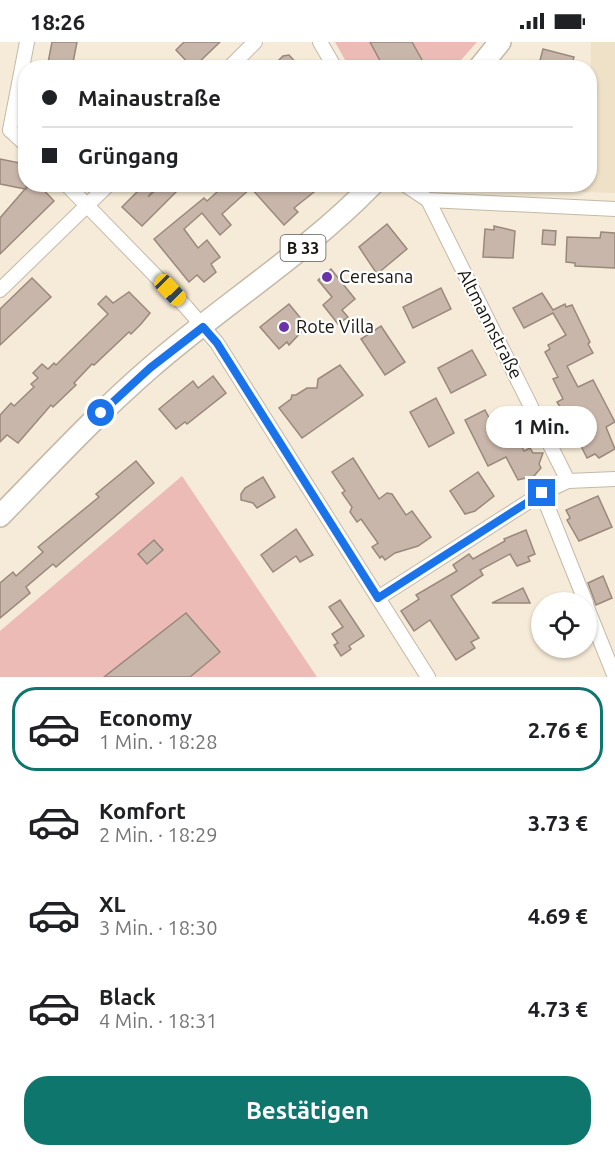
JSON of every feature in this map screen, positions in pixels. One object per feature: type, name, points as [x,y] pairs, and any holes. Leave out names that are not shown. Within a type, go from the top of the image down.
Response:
[{"type":"main road","points":[[485,60],[500,42]]},
{"type":"main road","name":"B 33","points":[[0,516],[101,413],[150,368],[300,250],[364,192]]},
{"type":"street","points":[[22,60],[27,42]]},
{"type":"street","points":[[237,60],[255,42]]},
{"type":"street","points":[[320,42],[330,60]]},
{"type":"street","points":[[18,78],[5,129],[18,139]]},
{"type":"street","points":[[74,192],[217,343],[428,677]]},
{"type":"street","points":[[0,290],[102,192]]},
{"type":"street","points":[[416,192],[428,200],[615,209]]},
{"type":"street","name":"Altmannstraße","points":[[428,200],[568,480]]},
{"type":"street","points":[[378,598],[542,493],[568,480],[615,479]]},
{"type":"street","points":[[542,493],[581,592]]},
{"type":"street","points":[[597,632],[615,677]]},
{"type":"shaded area","points":[[335,42],[477,42],[461,60],[345,60]]},
{"type":"shaded area","points":[[591,42],[615,42],[615,193],[581,192],[597,192],[597,60],[591,60]]},
{"type":"shaded area","points":[[182,476],[317,677],[0,677],[0,631]]},
{"type":"building","points":[[52,42],[77,42],[74,60],[49,60]]},
{"type":"building","points":[[184,42],[220,42],[201,60],[185,60],[176,50]]},
{"type":"building","points":[[370,42],[412,42],[422,60],[380,60]]},
{"type":"building","points":[[543,49],[574,57],[573,60],[540,60]]},
{"type":"building","points":[[289,55],[294,60],[279,60]]},
{"type":"building","points":[[0,159],[18,163],[18,188],[0,184]]},
{"type":"building","points":[[22,192],[46,192],[54,201],[0,254],[0,218]]},
{"type":"building","points":[[137,192],[152,192],[148,197],[154,192],[176,192],[142,226],[122,207]]},
{"type":"building","points":[[217,192],[247,192],[222,214],[231,225],[220,235],[202,213],[184,229],[198,248],[207,240],[220,257],[211,264],[216,272],[204,282],[197,275],[189,282],[154,239],[204,198],[207,201]]},
{"type":"building","points":[[255,192],[314,192],[294,208],[298,212],[284,225]]},
{"type":"building","points":[[387,224],[407,249],[377,274],[359,247]]},
{"type":"building","points":[[494,226],[515,231],[513,258],[483,257],[485,229],[494,230]]},
{"type":"building","points":[[543,230],[556,231],[555,245],[542,244]]},
{"type":"building","points":[[601,232],[615,233],[615,268],[575,266],[575,263],[566,262],[567,237],[600,238]]},
{"type":"building","points":[[331,269],[355,299],[342,310],[348,317],[338,324],[323,305],[332,297],[318,280]]},
{"type":"building","points":[[32,278],[51,297],[0,345],[0,309]]},
{"type":"building","points":[[441,288],[451,309],[413,328],[403,307]]},
{"type":"building","points":[[129,292],[150,313],[141,324],[131,334],[129,332],[94,365],[92,364],[74,383],[76,385],[53,407],[51,405],[18,443],[7,435],[0,442],[0,415],[11,403],[14,406],[34,387],[31,384],[38,378],[33,373],[42,364],[48,369],[54,363],[56,365],[108,314],[98,304],[106,296],[113,303]]},
{"type":"building","points":[[542,293],[553,310],[565,304],[566,307],[572,305],[590,342],[588,344],[593,353],[567,366],[578,387],[593,380],[615,422],[606,427],[615,449],[599,458],[595,454],[587,458],[578,440],[580,439],[557,402],[563,399],[553,379],[558,377],[545,352],[550,349],[548,345],[566,335],[553,313],[524,328],[513,308]]},
{"type":"building","name":"Rote Villa","points":[[289,304],[307,326],[289,345],[287,342],[279,349],[260,327]]},
{"type":"building","points":[[381,326],[405,362],[385,375],[361,339]]},
{"type":"building","points":[[472,350],[486,375],[451,393],[438,368]]},
{"type":"building","points":[[340,365],[363,395],[302,438],[279,408],[291,399],[292,395],[307,388],[317,388],[318,379]]},
{"type":"building","points":[[213,376],[226,393],[187,424],[185,422],[176,429],[159,409],[193,381],[198,388]]},
{"type":"building","points":[[436,398],[454,433],[429,447],[410,412]]},
{"type":"building","points":[[485,410],[493,425],[507,418],[524,451],[530,448],[533,453],[543,453],[539,464],[541,468],[534,476],[518,480],[506,457],[488,466],[465,420]]},
{"type":"building","points":[[353,458],[379,499],[387,493],[392,494],[406,515],[412,511],[431,537],[418,546],[395,553],[385,560],[382,556],[380,558],[372,547],[378,543],[361,519],[357,522],[350,512],[352,507],[342,493],[345,491],[332,472]]},
{"type":"building","points":[[136,461],[154,483],[56,567],[53,564],[26,587],[30,593],[0,618],[0,583],[13,572],[16,576],[43,552],[38,547],[99,497],[96,494]]},
{"type":"building","points":[[478,472],[494,496],[475,511],[465,514],[450,491]]},
{"type":"building","points":[[263,477],[275,497],[257,508],[253,503],[241,500],[241,494],[245,488]]},
{"type":"building","points":[[598,496],[612,527],[579,541],[567,520],[570,518],[566,510]]},
{"type":"building","points":[[296,529],[313,555],[300,562],[296,556],[273,572],[261,555]]},
{"type":"building","points":[[526,530],[535,554],[528,557],[530,561],[517,566],[510,554],[480,570],[483,575],[451,596],[479,638],[471,642],[475,648],[456,660],[430,620],[414,631],[401,611],[419,599],[416,595],[457,571],[453,565],[469,554],[473,559],[505,541],[504,539]]},
{"type":"building","points":[[154,540],[163,550],[147,564],[138,554]]},
{"type":"building","points":[[603,576],[612,598],[597,605],[597,592],[591,592],[588,583]]},
{"type":"building","points":[[523,588],[530,603],[492,603]]},
{"type":"building","points":[[340,600],[364,636],[349,646],[351,649],[341,656],[334,645],[338,643],[332,634],[343,627],[329,607]]},
{"type":"building","points":[[186,613],[220,652],[190,677],[104,677]]},
{"type":"place","name":"Ceresana","points":[[327,277]]},
{"type":"place","name":"Rote Villa","points":[[284,327]]},
{"type":"route","points":[[101,413],[150,368],[203,327],[217,343],[378,598],[542,493]]}]
